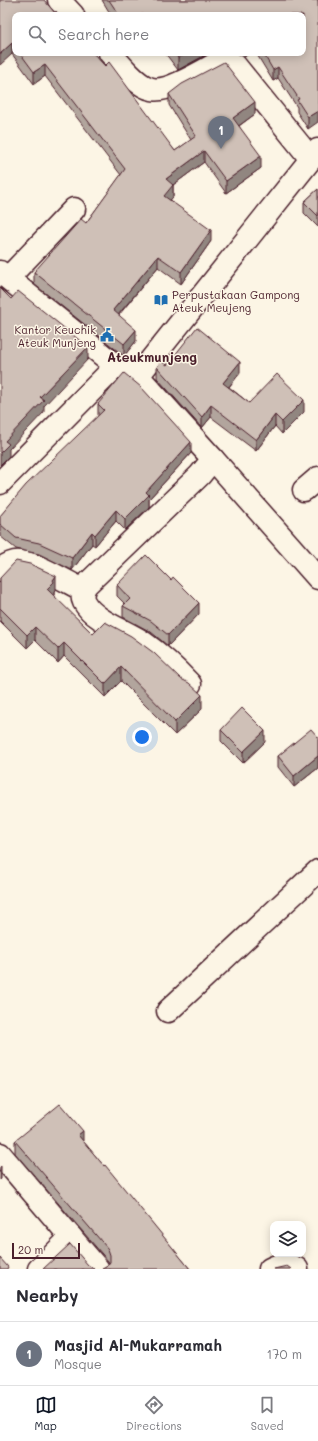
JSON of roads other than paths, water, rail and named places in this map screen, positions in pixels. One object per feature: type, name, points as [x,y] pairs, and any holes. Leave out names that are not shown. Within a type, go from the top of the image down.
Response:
[{"type":"street","points":[[59,0],[70,12]]},
{"type":"street","points":[[113,56],[139,82],[151,89],[164,90],[219,62],[226,60],[235,65],[315,154],[138,376]]},
{"type":"street","points":[[74,209],[4,275],[116,366],[138,376],[318,578]]},
{"type":"street","points":[[0,483],[116,366]]},
{"type":"street","points":[[190,684],[168,661],[145,643],[96,616],[84,602],[83,590],[86,585],[200,475],[213,459]]},
{"type":"street","points":[[0,570],[9,563],[19,562],[32,565],[83,590]]},
{"type":"street","points":[[168,1011],[318,871]]},
{"type":"street","points":[[0,1154],[98,1269]]},
{"type":"street","points":[[39,1269],[71,1236]]},
{"type":"street","points":[[270,1269],[279,1265],[287,1265],[297,1269]]},
{"type":"place","name":"Masjid Al-Mukarramah","points":[[221,149]]},
{"type":"place","name":"Perpustakaan Gampong Ateuk Meujeng","points":[[161,300]]},
{"type":"place","name":"Kantor Keuchik Ateuk Munjeng","points":[[107,335]]},
{"type":"district","name":"Ateukmunjeng","points":[[152,356]]}]
